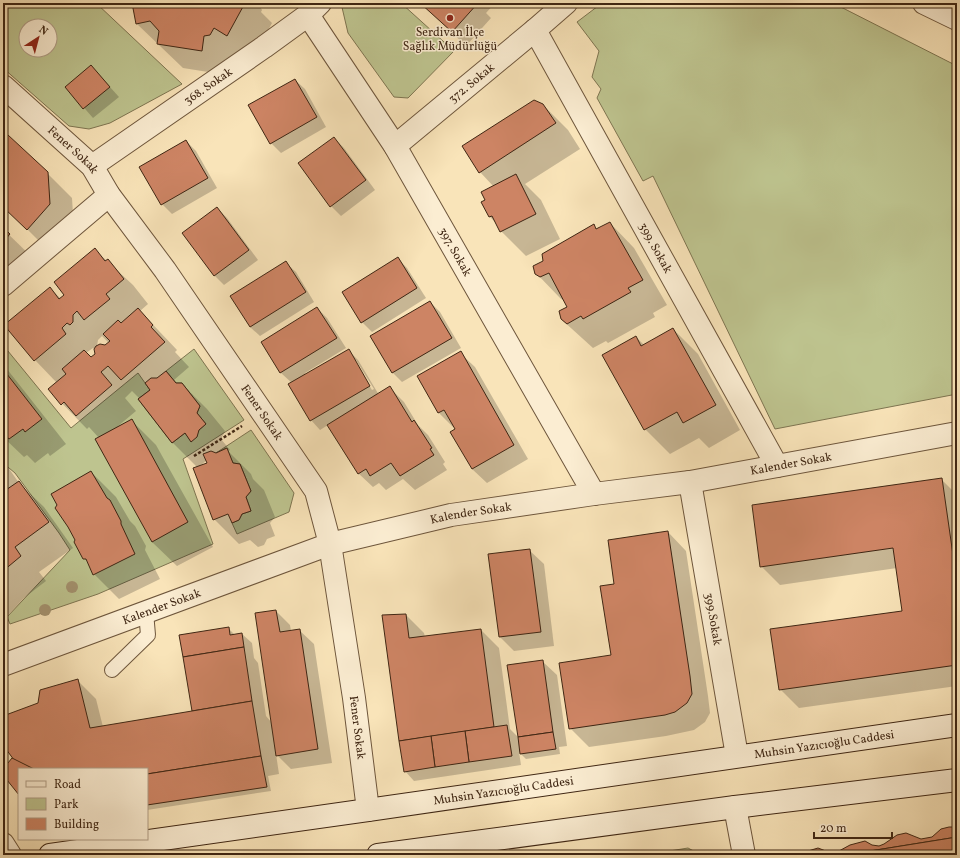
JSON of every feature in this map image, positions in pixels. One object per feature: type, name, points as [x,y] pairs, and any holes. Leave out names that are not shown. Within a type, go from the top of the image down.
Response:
[{"type":"street","name":"372. Sokak","points":[[395,146],[566,3]]},
{"type":"street","points":[[924,3],[957,19]]},
{"type":"street","name":"397. Sokak","points":[[314,9],[395,146],[594,494]]},
{"type":"street","name":"368. Sokak","points":[[92,166],[314,9]]},
{"type":"street","name":"399. Sokak","points":[[535,30],[777,466]]},
{"type":"street","name":"Fener Sokak","points":[[3,86],[92,166],[316,491],[330,544],[354,698],[368,810]]},
{"type":"street","points":[[3,285],[110,194]]},
{"type":"street","name":"Kalender Sokak","points":[[3,666],[330,544],[451,515],[594,494],[690,482],[957,433]]},
{"type":"street","name":"399.Sokak","points":[[690,482],[737,756]]},
{"type":"street","name":"Muhsin Yazıcıoğlu Caddesi","points":[[50,855],[957,725]]},
{"type":"street","points":[[378,855],[735,807],[957,780]]},
{"type":"street","points":[[735,807],[744,855]]},
{"type":"street","points":[[3,844],[10,855]]},
{"type":"lane","points":[[112,670],[148,635],[146,612]]},
{"type":"path","points":[[194,456],[263,413]]},
{"type":"green space","points":[[3,3],[96,3],[182,84],[110,123],[89,129],[69,126],[3,68]]},
{"type":"green space","points":[[341,3],[401,3],[454,51],[408,98],[394,97],[348,33]]},
{"type":"green space","points":[[602,3],[833,3],[957,66],[957,394],[775,429],[653,176],[643,181],[597,98],[601,89],[592,77],[599,51],[577,22]]},
{"type":"green space","points":[[3,345],[71,428],[138,373],[150,390],[138,399],[172,443],[185,433],[191,441],[199,430],[206,424],[197,413],[200,406],[182,383],[176,383],[166,371],[194,349],[244,420],[183,459],[213,544],[98,594],[10,624],[7,617],[70,550],[15,473],[3,463]]},
{"type":"green space","points":[[251,430],[294,493],[289,512],[237,534],[232,523],[239,520],[242,514],[251,511],[246,497],[251,491],[240,464],[233,463],[226,448],[216,453]]},
{"type":"green space","points":[[688,848],[701,855],[645,855]]},
{"type":"building","points":[[132,3],[245,3],[227,36],[214,28],[210,35],[204,36],[202,51],[157,44],[159,31],[150,21],[136,24]]},
{"type":"building","name":"Serdivan İlçe Sağlık Müdürlüğü","points":[[420,3],[478,3],[452,32]]},
{"type":"building","points":[[91,65],[110,87],[83,109],[65,87]]},
{"type":"building","points":[[295,79],[317,117],[270,144],[248,105]]},
{"type":"building","points":[[534,100],[543,104],[556,123],[479,173],[462,146]]},
{"type":"building","points":[[8,135],[48,172],[50,204],[27,230],[3,207],[3,140]]},
{"type":"building","points":[[334,137],[366,180],[330,207],[298,163]]},
{"type":"building","points":[[186,140],[208,178],[161,205],[139,167]]},
{"type":"building","points":[[516,174],[536,214],[500,232],[492,216],[489,217],[481,202],[485,200],[481,192]]},
{"type":"building","points":[[217,207],[249,250],[214,276],[182,233]]},
{"type":"building","points":[[610,222],[643,280],[628,288],[631,292],[583,319],[581,316],[567,324],[561,319],[559,311],[567,307],[549,273],[540,277],[535,274],[533,266],[543,261],[542,254],[594,224],[596,229]]},
{"type":"building","points":[[3,227],[10,234],[3,242]]},
{"type":"building","points":[[95,248],[105,261],[108,259],[124,279],[106,294],[110,299],[84,320],[77,311],[73,315],[73,322],[70,325],[67,323],[62,328],[66,334],[34,361],[4,325],[50,287],[59,299],[64,295],[54,282]]},
{"type":"building","points":[[398,257],[417,288],[361,323],[342,292]]},
{"type":"building","points":[[286,261],[306,292],[250,327],[230,296]]},
{"type":"building","points":[[430,301],[452,338],[392,373],[370,336]]},
{"type":"building","points":[[317,307],[337,338],[280,373],[261,342]]},
{"type":"building","points":[[138,308],[153,325],[151,327],[165,342],[121,380],[108,366],[101,372],[112,385],[76,416],[64,402],[61,405],[48,389],[66,374],[62,369],[84,350],[91,357],[95,354],[94,349],[96,346],[100,344],[105,345],[110,341],[103,334],[118,320],[121,323]]},
{"type":"building","points":[[673,328],[716,405],[683,423],[677,412],[644,430],[602,355],[636,336],[641,346]]},
{"type":"building","points":[[349,349],[370,386],[310,421],[288,384]]},
{"type":"building","points":[[461,351],[514,445],[472,469],[450,432],[455,429],[444,410],[438,413],[417,376]]},
{"type":"building","points":[[3,369],[42,419],[25,432],[23,429],[9,439],[3,432]]},
{"type":"building","points":[[166,371],[176,383],[182,383],[200,406],[197,413],[206,424],[199,430],[197,437],[191,442],[185,433],[172,443],[138,399],[150,390],[145,383],[151,378],[157,378]]},
{"type":"building","points":[[390,386],[412,422],[414,420],[432,448],[430,449],[434,455],[400,476],[391,463],[370,476],[366,469],[358,474],[327,425]]},
{"type":"building","points":[[132,419],[188,522],[152,542],[95,439]]},
{"type":"building","points":[[227,448],[233,463],[240,464],[251,491],[246,497],[251,511],[242,514],[239,520],[232,523],[228,514],[213,520],[193,468],[207,463],[203,454],[211,451],[216,453]]},
{"type":"building","points":[[91,471],[107,498],[110,500],[135,554],[93,575],[86,559],[83,559],[74,542],[75,540],[68,527],[55,508],[57,505],[51,494]]},
{"type":"building","points":[[942,478],[957,583],[957,665],[779,690],[770,629],[902,611],[893,548],[760,567],[752,505]]},
{"type":"building","points":[[19,481],[49,522],[15,547],[21,556],[3,571],[3,492]]},
{"type":"building","points":[[668,531],[692,694],[687,703],[675,712],[665,715],[569,729],[559,663],[611,655],[600,586],[614,584],[608,540]]},
{"type":"building","points":[[530,549],[541,632],[499,637],[488,554]]},
{"type":"building","points":[[276,610],[280,632],[300,629],[318,749],[276,756],[255,613]]},
{"type":"building","points":[[406,614],[409,638],[481,629],[494,727],[399,741],[382,615]]},
{"type":"building","points":[[229,627],[230,635],[242,633],[244,647],[183,657],[179,635]]},
{"type":"building","points":[[244,647],[252,701],[192,711],[183,657]]},
{"type":"building","points":[[543,660],[553,732],[518,737],[507,665]]},
{"type":"building","points":[[78,679],[90,728],[252,701],[261,756],[148,774],[148,768],[30,768],[14,760],[3,745],[3,716],[38,703],[40,690]]},
{"type":"building","points":[[507,725],[512,756],[469,762],[465,731]]},
{"type":"building","points":[[465,731],[469,762],[435,767],[431,736]]},
{"type":"building","points":[[553,732],[556,749],[520,754],[518,737]]},
{"type":"building","points":[[431,736],[435,767],[404,772],[399,741]]},
{"type":"building","points":[[261,756],[267,787],[148,805],[148,774]]},
{"type":"building","points":[[12,758],[32,768],[18,768],[18,794],[3,775],[3,769]]},
{"type":"building","points":[[957,827],[957,837],[845,855],[801,855],[818,848],[831,853],[839,851],[850,845],[865,841],[872,845],[879,846],[897,835],[906,833],[921,839],[932,837],[941,829]]},
{"type":"building","points":[[957,837],[957,855],[845,855]]},
{"type":"place","name":"Serdivan İlçe Sağlık Müdürlüğü","points":[[450,18]]}]
